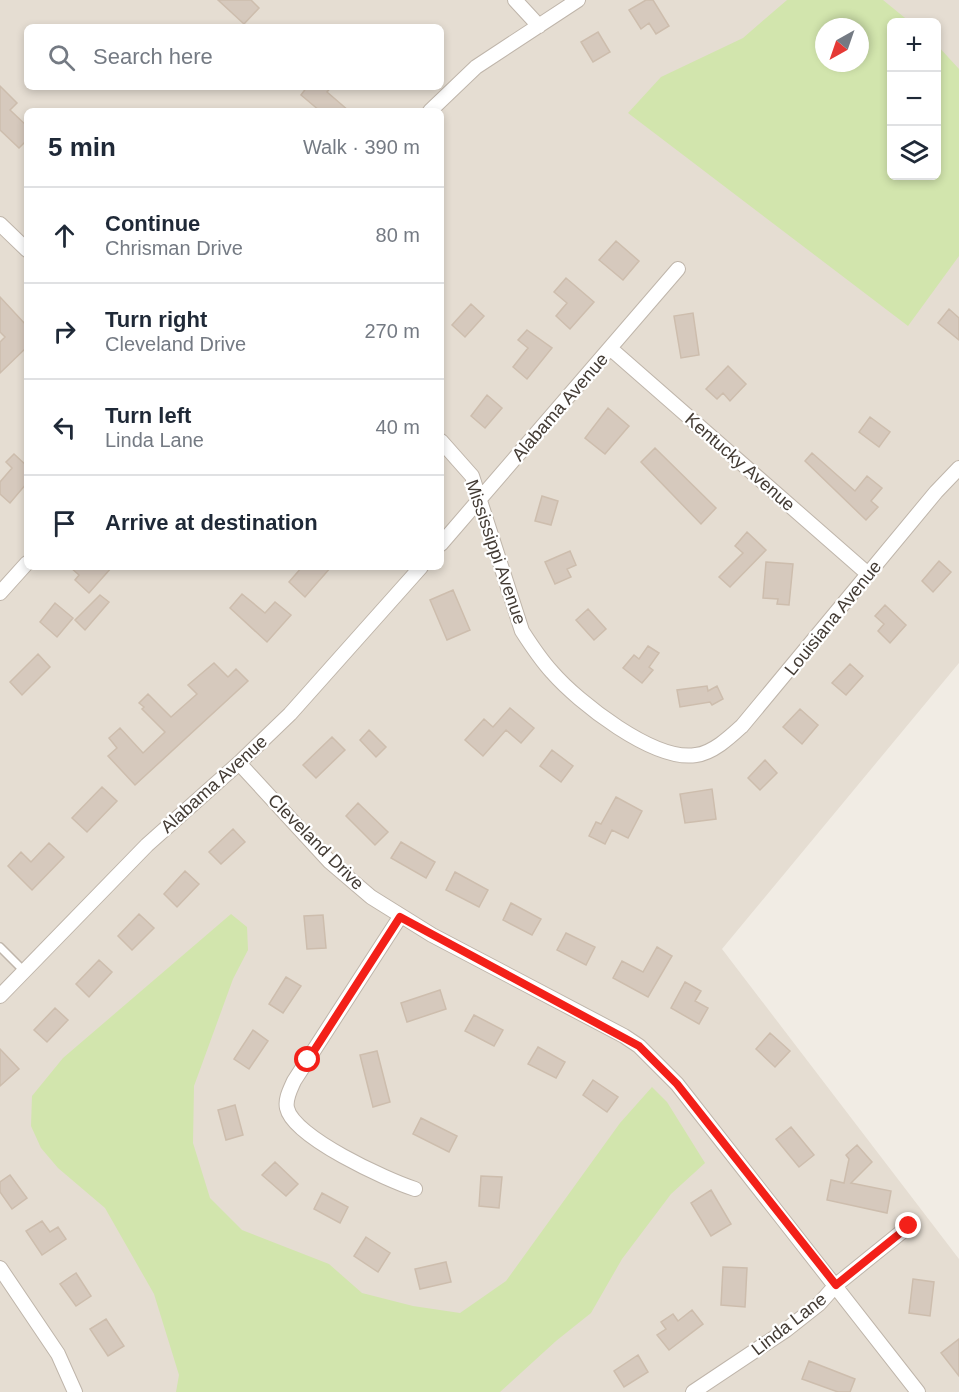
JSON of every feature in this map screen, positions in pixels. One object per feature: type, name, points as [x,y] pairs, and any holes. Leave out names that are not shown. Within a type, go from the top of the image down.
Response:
[{"type":"street","points":[[515,0],[539,26]]},
{"type":"street","points":[[433,108],[476,67],[578,0]]},
{"type":"street","points":[[0,224],[24,247]]},
{"type":"street","name":"Alabama Avenue","points":[[444,541],[678,269]]},
{"type":"street","name":"Kentucky Avenue","points":[[611,349],[868,574]]},
{"type":"street","name":"Mississippi Avenue","points":[[444,444],[472,476],[481,498],[522,631],[553,674],[600,713],[642,742],[681,755],[697,756]]},
{"type":"street","name":"Louisiana Avenue","points":[[697,756],[723,742],[742,726],[936,492],[959,468]]},
{"type":"street","points":[[0,593],[24,566]]},
{"type":"street","name":"Alabama Avenue","points":[[0,996],[147,845],[239,763],[324,678],[418,570]]},
{"type":"street","name":"Cleveland Drive","points":[[239,763],[330,862],[371,897],[400,917],[639,1046],[677,1084],[918,1392]]},
{"type":"street","points":[[400,917],[294,1081],[287,1096],[287,1108],[292,1120],[312,1136],[389,1181],[415,1190]]},
{"type":"street","name":"Linda Lane","points":[[693,1392],[778,1336],[819,1304],[836,1285],[909,1226]]},
{"type":"street","points":[[0,1269],[58,1354],[75,1392]]},
{"type":"lane","points":[[0,947],[24,971]]},
{"type":"shaded area","points":[[0,0],[959,0],[959,663],[722,949],[959,1259],[959,1392],[0,1392]]},
{"type":"green space","points":[[787,0],[883,0],[905,18],[887,18],[887,180],[941,180],[941,49],[959,69],[959,256],[908,326],[628,113],[661,77],[743,38]]},
{"type":"green space","points":[[231,914],[247,927],[248,950],[233,979],[194,1086],[193,1143],[210,1198],[242,1230],[329,1264],[362,1293],[413,1306],[460,1313],[506,1281],[620,1123],[652,1087],[667,1102],[705,1163],[671,1194],[622,1259],[591,1313],[556,1341],[500,1392],[176,1392],[179,1375],[154,1294],[105,1208],[58,1168],[41,1148],[31,1126],[32,1096],[63,1058]]},
{"type":"building","points":[[218,0],[251,0],[259,8],[244,24]]},
{"type":"building","points":[[646,0],[653,0],[669,26],[656,34],[649,23],[641,29],[629,10]]},
{"type":"building","points":[[598,32],[610,52],[593,62],[581,42]]},
{"type":"building","points":[[0,86],[17,103],[10,110],[24,123],[24,143],[19,148],[0,130]]},
{"type":"building","points":[[305,90],[329,90],[327,92],[346,108],[316,108],[301,95]]},
{"type":"building","points":[[616,241],[639,261],[623,280],[599,260]]},
{"type":"building","points":[[566,278],[594,302],[570,329],[556,316],[567,303],[554,292]]},
{"type":"building","points":[[0,297],[24,323],[24,350],[0,373],[0,342],[5,337],[0,332]]},
{"type":"building","points":[[471,304],[484,316],[465,337],[452,325]]},
{"type":"building","points":[[949,309],[959,318],[959,340],[938,323]]},
{"type":"building","points":[[693,313],[699,355],[681,358],[674,316]]},
{"type":"building","points":[[527,330],[552,348],[527,379],[513,367],[528,348],[518,340]]},
{"type":"building","points":[[728,366],[746,384],[730,401],[723,393],[717,399],[706,389]]},
{"type":"building","points":[[487,395],[502,408],[485,428],[471,416]]},
{"type":"building","points":[[608,408],[629,426],[605,454],[585,438]]},
{"type":"building","points":[[870,417],[890,432],[879,447],[859,432]]},
{"type":"building","points":[[655,448],[716,508],[701,524],[641,462]]},
{"type":"building","points":[[812,453],[855,491],[867,476],[882,488],[871,501],[878,507],[866,520],[805,461]]},
{"type":"building","points":[[14,454],[24,463],[24,487],[10,503],[0,494],[0,482],[12,468],[6,462]]},
{"type":"building","points":[[542,496],[558,501],[551,525],[535,521]]},
{"type":"building","points":[[747,532],[766,550],[730,587],[719,577],[743,553],[735,546]]},
{"type":"building","points":[[570,551],[576,565],[567,569],[571,577],[555,584],[545,562]]},
{"type":"building","points":[[939,561],[951,572],[933,592],[922,581]]},
{"type":"building","points":[[766,562],[793,564],[789,605],[777,604],[778,599],[763,598]]},
{"type":"building","points":[[73,570],[109,570],[89,593],[75,580],[79,575]]},
{"type":"building","points":[[299,570],[328,570],[305,597],[289,582]]},
{"type":"building","points":[[453,590],[470,630],[447,640],[430,600]]},
{"type":"building","points":[[242,594],[265,613],[275,602],[291,615],[267,642],[230,608]]},
{"type":"building","points":[[100,595],[109,602],[85,630],[75,620]]},
{"type":"building","points":[[55,603],[73,618],[57,637],[40,622]]},
{"type":"building","points":[[885,605],[906,625],[890,643],[878,631],[884,624],[875,616]]},
{"type":"building","points":[[588,609],[606,629],[594,640],[576,620]]},
{"type":"building","points":[[648,646],[659,653],[649,667],[653,670],[642,683],[623,668],[634,655],[639,659]]},
{"type":"building","points":[[38,654],[50,667],[22,695],[10,682]]},
{"type":"building","points":[[214,663],[228,677],[236,669],[248,681],[135,785],[108,756],[117,748],[109,738],[120,728],[143,753],[165,732],[139,703],[148,694],[171,717],[197,694],[188,685]]},
{"type":"building","points":[[850,664],[863,676],[846,695],[832,683]]},
{"type":"building","points":[[707,686],[708,691],[717,686],[723,699],[712,705],[710,702],[680,707],[677,690]]},
{"type":"building","points":[[510,708],[534,728],[521,743],[506,730],[483,756],[465,740],[484,719],[493,727]]},
{"type":"building","points":[[800,709],[818,725],[802,744],[783,727]]},
{"type":"building","points":[[369,730],[386,747],[376,757],[360,740]]},
{"type":"building","points":[[332,737],[345,750],[316,778],[303,765]]},
{"type":"building","points":[[552,750],[573,766],[561,782],[540,766]]},
{"type":"building","points":[[765,760],[777,773],[760,790],[748,778]]},
{"type":"building","points":[[102,787],[117,801],[87,832],[72,818]]},
{"type":"building","points":[[712,789],[716,819],[685,823],[680,794]]},
{"type":"building","points":[[616,797],[642,811],[628,838],[612,830],[605,844],[589,836],[596,822],[601,824]]},
{"type":"building","points":[[358,803],[388,832],[375,845],[346,816]]},
{"type":"building","points":[[233,829],[245,842],[221,864],[209,852]]},
{"type":"building","points":[[401,842],[435,862],[426,878],[391,858]]},
{"type":"building","points":[[49,843],[64,857],[32,890],[8,866],[21,852],[31,862]]},
{"type":"building","points":[[185,871],[199,884],[177,907],[164,894]]},
{"type":"building","points":[[455,872],[488,890],[479,907],[446,890]]},
{"type":"building","points":[[511,903],[541,919],[532,935],[503,920]]},
{"type":"building","points":[[139,914],[154,928],[132,950],[118,936]]},
{"type":"building","points":[[323,915],[326,948],[307,949],[304,916]]},
{"type":"building","points":[[566,933],[595,947],[586,965],[557,950]]},
{"type":"building","points":[[657,947],[672,956],[648,997],[613,978],[622,961],[643,972]]},
{"type":"building","points":[[99,960],[112,972],[89,997],[76,984]]},
{"type":"building","points":[[286,977],[301,986],[283,1013],[269,1004]]},
{"type":"building","points":[[685,982],[701,991],[695,1001],[708,1008],[699,1024],[671,1008]]},
{"type":"building","points":[[440,990],[446,1009],[407,1022],[401,1003]]},
{"type":"building","points":[[55,1008],[68,1020],[47,1042],[34,1030]]},
{"type":"building","points":[[474,1015],[503,1030],[494,1046],[465,1031]]},
{"type":"building","points":[[253,1030],[268,1041],[249,1069],[234,1059]]},
{"type":"building","points":[[770,1033],[790,1051],[775,1067],[756,1049]]},
{"type":"building","points":[[538,1047],[565,1062],[556,1078],[528,1064]]},
{"type":"building","points":[[0,1049],[19,1069],[0,1086]]},
{"type":"building","points":[[377,1051],[390,1102],[373,1107],[360,1055]]},
{"type":"building","points":[[593,1080],[618,1097],[607,1112],[583,1095]]},
{"type":"building","points":[[235,1105],[243,1135],[226,1140],[218,1110]]},
{"type":"building","points":[[421,1118],[457,1136],[449,1152],[413,1134]]},
{"type":"building","points":[[791,1127],[814,1155],[799,1167],[776,1139]]},
{"type":"building","points":[[857,1145],[872,1162],[851,1183],[891,1191],[887,1213],[827,1200],[831,1180],[844,1183],[849,1159],[846,1155]]},
{"type":"building","points":[[275,1162],[298,1184],[286,1196],[262,1175]]},
{"type":"building","points":[[10,1175],[27,1198],[12,1209],[0,1192],[0,1182]]},
{"type":"building","points":[[481,1176],[502,1177],[499,1208],[479,1206]]},
{"type":"building","points":[[711,1190],[731,1224],[711,1236],[691,1203]]},
{"type":"building","points":[[322,1193],[348,1207],[340,1223],[314,1209]]},
{"type":"building","points":[[42,1221],[50,1232],[58,1227],[66,1239],[42,1255],[26,1231]]},
{"type":"building","points":[[366,1237],[390,1253],[378,1272],[354,1256]]},
{"type":"building","points":[[446,1262],[451,1282],[420,1289],[415,1269]]},
{"type":"building","points":[[723,1267],[747,1268],[745,1307],[721,1305]]},
{"type":"building","points":[[76,1273],[91,1296],[76,1306],[60,1284]]},
{"type":"building","points":[[913,1279],[934,1282],[930,1316],[909,1313]]},
{"type":"building","points":[[692,1310],[703,1324],[669,1350],[657,1335],[666,1329],[661,1322],[673,1314],[678,1321]]},
{"type":"building","points":[[106,1319],[124,1346],[108,1356],[90,1329]]},
{"type":"building","points":[[959,1339],[959,1376],[941,1353]]},
{"type":"building","points":[[638,1355],[648,1372],[624,1387],[614,1371]]},
{"type":"building","points":[[809,1361],[855,1379],[850,1392],[838,1392],[802,1379]]},
{"type":"route","points":[[308,1060],[400,917],[639,1046],[677,1084],[836,1285],[909,1226]]}]
